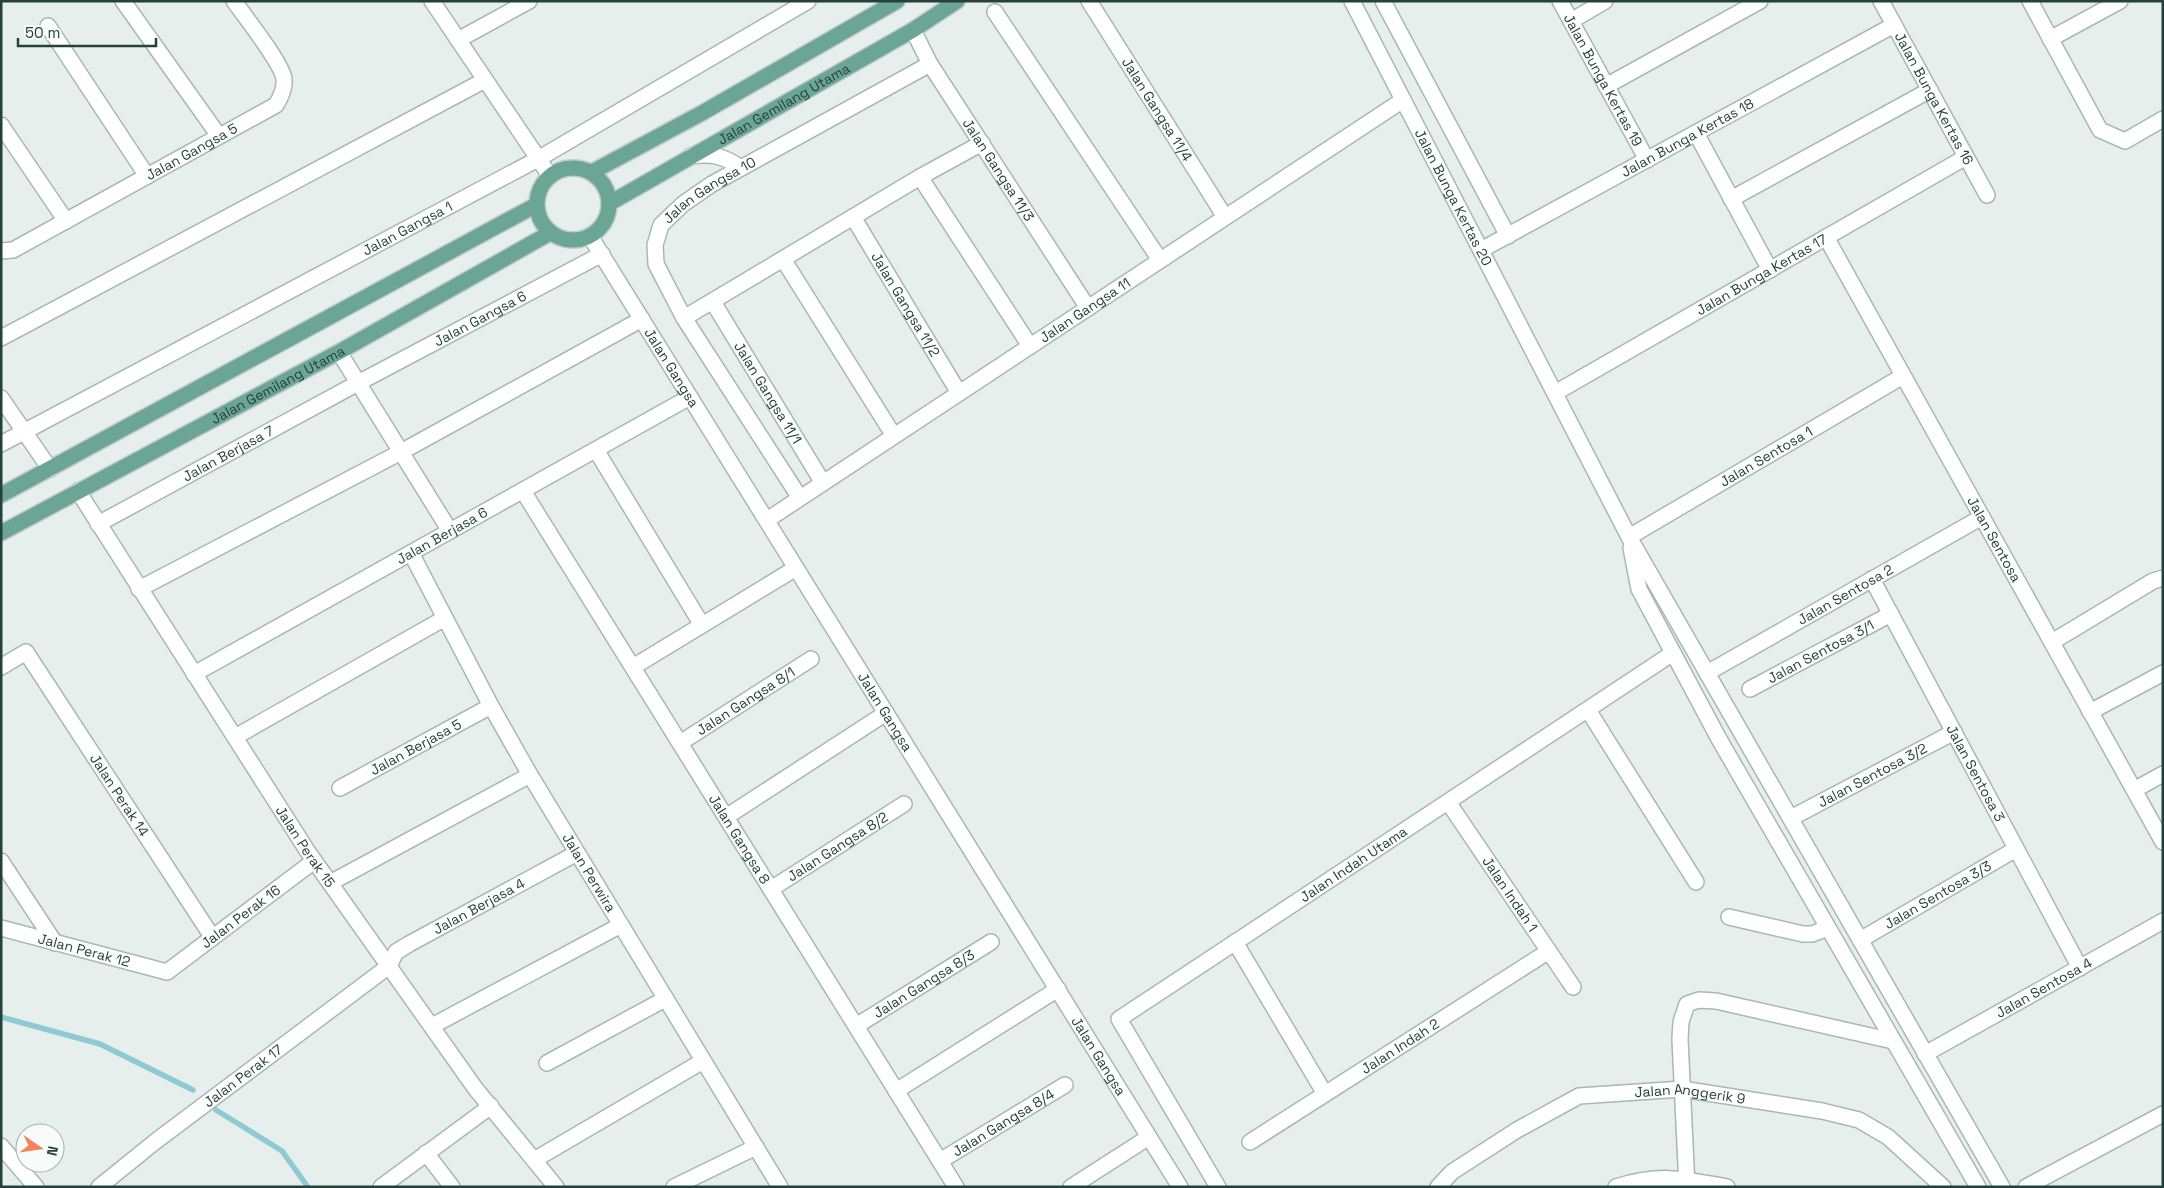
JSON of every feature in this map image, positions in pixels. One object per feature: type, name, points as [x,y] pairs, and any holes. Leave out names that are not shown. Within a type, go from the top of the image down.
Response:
[{"type":"main road","points":[[592,172],[702,113],[897,1]]},
{"type":"main road","name":"Jalan Gemilang Utama","points":[[610,203],[913,30],[957,1]]},
{"type":"main road","points":[[570,167],[592,172],[604,186],[610,203],[603,225],[590,236],[573,241],[561,239],[550,233],[538,216],[536,205],[540,189],[550,176],[559,170],[570,167]]},
{"type":"main road","points":[[1,495],[536,205]]},
{"type":"main road","name":"Jalan Gemilang Utama","points":[[1,533],[339,352],[550,233]]},
{"type":"street","points":[[123,1],[220,136]]},
{"type":"street","name":"Jalan Gangsa 5","points":[[1,251],[13,250],[276,105],[282,96],[284,87],[281,70],[234,1]]},
{"type":"street","points":[[432,1],[550,176]]},
{"type":"street","name":"Jalan Gangsa 1","points":[[1,444],[538,159],[808,1]]},
{"type":"street","name":"Jalan Gangsa 11/4","points":[[1089,1],[1226,217]]},
{"type":"street","name":"Jalan Bunga Kertas 20","points":[[1352,1],[1629,537]]},
{"type":"street","points":[[1383,1],[1508,236]]},
{"type":"street","name":"Jalan Bunga Kertas 19","points":[[1560,1],[1647,160]]},
{"type":"street","points":[[1571,21],[1605,1]]},
{"type":"street","points":[[1606,86],[1760,1]]},
{"type":"street","name":"Jalan Bunga Kertas 16","points":[[1881,1],[1987,195]]},
{"type":"street","points":[[2030,1],[2100,130],[2124,141],[2162,121]]},
{"type":"street","points":[[2050,39],[2120,1]]},
{"type":"street","points":[[458,40],[527,2]]},
{"type":"street","points":[[995,12],[1160,260]]},
{"type":"street","name":"Jalan Bunga Kertas 18","points":[[1481,250],[1894,25]]},
{"type":"street","points":[[48,26],[147,176]]},
{"type":"street","name":"Jalan Gangsa 11/3","points":[[913,30],[930,64],[1088,308]]},
{"type":"street","name":"Jalan Gangsa 10","points":[[800,498],[684,318],[656,264],[655,245],[661,225],[683,204],[712,184],[930,64]]},
{"type":"street","points":[[1,338],[485,80]]},
{"type":"street","points":[[1731,199],[1930,90]]},
{"type":"street","name":"Jalan Gangsa 11","points":[[767,520],[1403,100]]},
{"type":"street","points":[[1,125],[66,221]]},
{"type":"street","points":[[1696,133],[1770,270]]},
{"type":"street","points":[[684,318],[714,302],[920,177],[982,143]]},
{"type":"street","points":[[691,156],[718,155],[729,159],[741,168]]},
{"type":"street","name":"Jalan Bunga Kertas 17","points":[[1555,393],[1966,157]]},
{"type":"street","points":[[920,177],[1030,346]]},
{"type":"street","name":"Jalan Gangsa 11/2","points":[[854,217],[959,393]]},
{"type":"street","name":"Jalan Gangsa","points":[[590,236],[1180,1187]]},
{"type":"street","name":"Jalan Sentosa","points":[[1826,237],[2163,842]]},
{"type":"street","name":"Jalan Gangsa 6","points":[[358,383],[602,254]]},
{"type":"street","points":[[783,259],[894,436]]},
{"type":"street","name":"Jalan Gangsa 11/1","points":[[714,302],[823,483]]},
{"type":"street","points":[[139,589],[401,452],[642,319]]},
{"type":"street","points":[[339,352],[450,532]]},
{"type":"street","name":"Jalan Sentosa 1","points":[[1629,537],[1903,376]]},
{"type":"street","name":"Jalan Berjasa 7","points":[[98,524],[358,383]]},
{"type":"street","name":"Jalan Berjasa 6","points":[[194,674],[690,397]]},
{"type":"street","points":[[1,398],[50,469]]},
{"type":"street","points":[[596,450],[702,625]]},
{"type":"street","name":"Jalan Perak 15","points":[[78,491],[314,861],[490,1106],[556,1187]]},
{"type":"street","name":"Jalan Gangsa 8","points":[[523,491],[956,1187]]},
{"type":"street","name":"Jalan Sentosa 2","points":[[1707,673],[1982,517]]},
{"type":"street","points":[[1629,537],[1639,588],[1719,739],[1978,1187]]},
{"type":"street","points":[[1629,537],[2002,1187]]},
{"type":"street","name":"Jalan Perwira","points":[[411,553],[491,706],[530,775],[780,1187]]},
{"type":"street","points":[[633,667],[796,568]]},
{"type":"street","points":[[2052,642],[2153,581],[2163,578]]},
{"type":"street","name":"Jalan Sentosa 3","points":[[1872,579],[2080,968]]},
{"type":"street","name":"Jalan Sentosa 3/1","points":[[1750,689],[1890,614]]},
{"type":"street","points":[[235,737],[445,618]]},
{"type":"street","name":"Jalan Perak 14","points":[[1,667],[26,652],[209,932],[214,936]]},
{"type":"street","name":"Jalan Indah Utama","points":[[1218,1187],[1119,1018],[1674,654]]},
{"type":"street","name":"Jalan Gangsa 8/1","points":[[680,743],[811,659]]},
{"type":"street","points":[[2090,712],[2163,673]]},
{"type":"street","name":"Jalan Berjasa 5","points":[[340,788],[491,706]]},
{"type":"street","points":[[1588,710],[1696,882]]},
{"type":"street","points":[[726,817],[886,713]]},
{"type":"street","name":"Jalan Sentosa 3/2","points":[[1791,818],[1954,732]]},
{"type":"street","points":[[2134,790],[2163,774]]},
{"type":"street","points":[[330,883],[530,775]]},
{"type":"street","name":"Jalan Indah 1","points":[[1448,802],[1573,987]]},
{"type":"street","name":"Jalan Gangsa 8/2","points":[[771,889],[904,804]]},
{"type":"street","name":"Jalan Sentosa 3/3","points":[[1860,940],[2016,849]]},
{"type":"street","name":"Jalan Berjasa 4","points":[[389,966],[396,952],[409,944],[577,853]]},
{"type":"street","points":[[1,860],[55,943]]},
{"type":"street","name":"Jalan Perak 16","points":[[167,972],[314,861]]},
{"type":"street","points":[[1729,917],[1804,934],[1812,934],[1828,928]]},
{"type":"street","name":"Jalan Sentosa 4","points":[[1925,1054],[2163,922]]},
{"type":"street","points":[[432,1026],[621,926]]},
{"type":"street","name":"Jalan Perak 12","points":[[1,928],[167,972]]},
{"type":"street","name":"Jalan Gangsa 8/3","points":[[856,1026],[991,942]]},
{"type":"street","points":[[1235,942],[1326,1094]]},
{"type":"street","name":"Jalan Indah 2","points":[[1250,1142],[1549,951]]},
{"type":"street","name":"Jalan Perak 17","points":[[99,1187],[156,1141],[389,966]]},
{"type":"street","points":[[896,1091],[1058,989]]},
{"type":"street","points":[[548,1063],[665,999]]},
{"type":"street","points":[[1687,1183],[1680,1039],[1681,1022],[1687,1004],[1700,1000],[1716,1002],[1893,1041]]},
{"type":"street","points":[[534,1160],[703,1060]]},
{"type":"street","name":"Jalan Gangsa 8/4","points":[[940,1161],[1066,1085]]},
{"type":"street","name":"Jalan Anggerik 9","points":[[1438,1187],[1452,1172],[1516,1130],[1579,1096],[1682,1089],[1822,1110],[1859,1120],[1888,1137],[1943,1187]]},
{"type":"street","points":[[381,1187],[490,1106]]},
{"type":"street","points":[[2026,1187],[2163,1114]]},
{"type":"street","points":[[1071,1187],[1149,1137]]},
{"type":"street","points":[[1,1146],[36,1187]]},
{"type":"street","points":[[674,1187],[756,1147]]},
{"type":"street","points":[[426,1153],[452,1187]]},
{"type":"street","points":[[1616,1187],[1631,1182],[1661,1177],[1687,1183],[1728,1187]]},
{"type":"waterway","points":[[1,1017],[100,1044],[193,1090]]},
{"type":"waterway","points":[[216,1110],[282,1151],[308,1187]]}]
